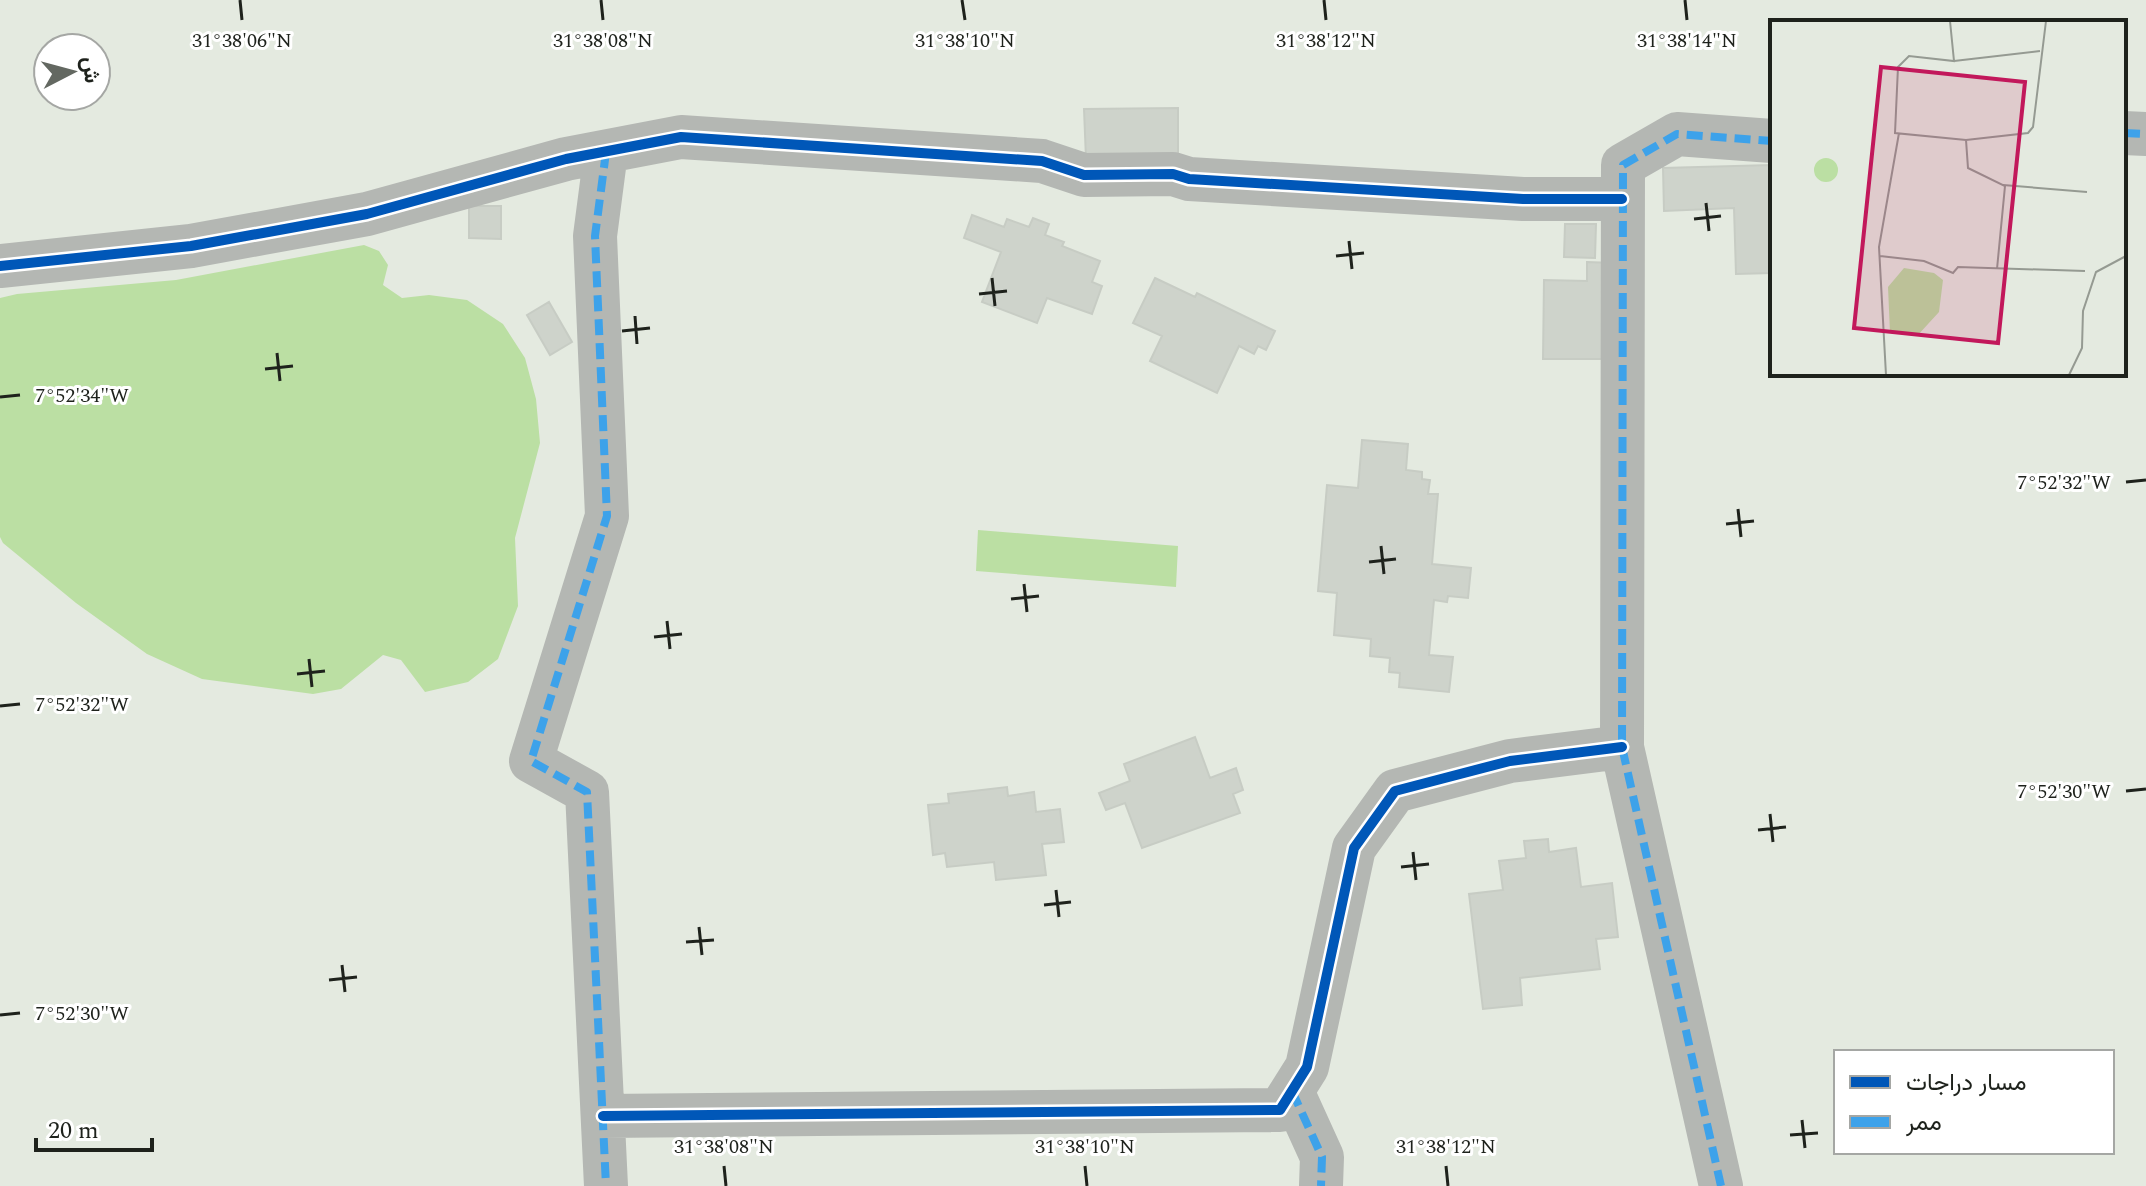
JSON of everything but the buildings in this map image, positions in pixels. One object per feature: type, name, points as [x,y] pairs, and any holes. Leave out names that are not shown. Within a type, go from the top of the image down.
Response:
[{"type":"street","points":[[2126,133],[2146,134]]},
{"type":"street","points":[[1721,1186],[1622,747],[1623,165],[1677,134],[1770,141]]},
{"type":"street","points":[[0,266],[191,246],[367,214],[566,159],[681,137],[1042,161],[1084,175],[1173,174],[1189,179],[1523,199],[1622,199]]},
{"type":"street","points":[[606,152],[595,236],[607,516],[531,761],[587,792],[606,1186]]},
{"type":"street","points":[[603,1116],[1280,1110],[1307,1067],[1354,848],[1395,791],[1510,761],[1622,747]]},
{"type":"street","points":[[1292,1091],[1322,1157],[1321,1186]]},
{"type":"shaded area","points":[[364,245],[379,251],[388,265],[383,285],[402,298],[429,295],[467,300],[503,324],[525,358],[536,399],[540,443],[515,538],[518,606],[498,659],[468,682],[425,692],[401,660],[383,655],[341,689],[313,694],[202,679],[147,654],[76,603],[3,543],[0,537],[0,298],[176,280]]},
{"type":"shaded area","points":[[978,530],[1178,546],[1176,587],[976,571]]},
{"type":"marked path","points":[[2126,133],[2146,134]]},
{"type":"marked path","points":[[1721,1186],[1622,747],[1623,165],[1677,134],[1770,141]]},
{"type":"marked path","points":[[606,152],[595,236],[607,516],[531,761],[587,792],[606,1186]]},
{"type":"marked path","points":[[1292,1091],[1322,1157],[1321,1186]]},
{"type":"cycle path","points":[[0,266],[191,246],[367,214],[566,159],[681,137],[1042,161],[1084,175],[1173,174],[1189,179],[1523,199],[1622,199]]},
{"type":"cycle path","points":[[603,1116],[1280,1110],[1307,1067],[1354,848],[1395,791],[1510,761],[1622,747]]}]
